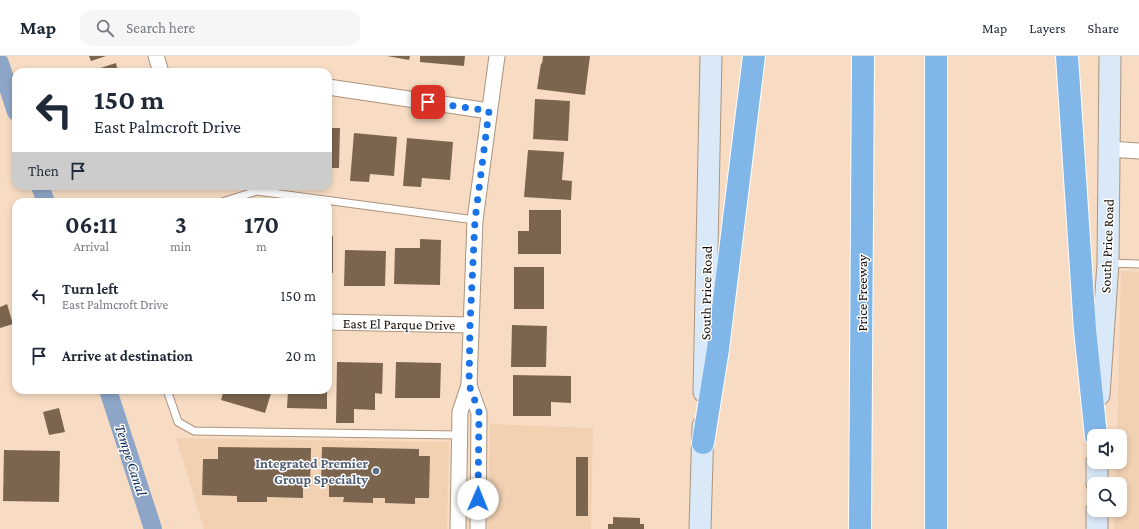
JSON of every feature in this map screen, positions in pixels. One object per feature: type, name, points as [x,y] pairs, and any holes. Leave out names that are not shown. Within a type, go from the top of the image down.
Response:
[{"type":"highway","points":[[703,443],[718,349],[754,56]]},
{"type":"highway","name":"Price Freeway","points":[[860,529],[863,56]]},
{"type":"highway","points":[[936,56],[936,529]]},
{"type":"highway","points":[[1067,56],[1085,330],[1095,429]]},
{"type":"main road","name":"South Price Road","points":[[700,529],[711,56]]},
{"type":"main road","name":"South Price Road","points":[[1096,429],[1108,263],[1110,56]]},
{"type":"main road","points":[[1097,517],[1097,529]]},
{"type":"street","points":[[156,56],[160,68]]},
{"type":"street","points":[[460,527],[460,412],[469,385],[475,220],[497,56]]},
{"type":"street","points":[[332,88],[489,111]]},
{"type":"street","points":[[1109,149],[1139,151]]},
{"type":"street","name":"East El Parque Drive","points":[[332,322],[470,325]]},
{"type":"street","points":[[469,385],[479,412],[478,529]]},
{"type":"lane","points":[[234,198],[257,190],[315,198]]},
{"type":"lane","points":[[332,200],[475,220]]},
{"type":"lane","points":[[1108,263],[1139,264]]},
{"type":"lane","points":[[168,394],[178,422],[194,431],[459,435]]},
{"type":"shaded area","points":[[1121,271],[1139,272],[1139,529],[1114,529],[1115,517],[1127,517],[1127,477],[1115,477],[1116,469],[1127,469],[1127,429],[1117,429]]},
{"type":"shaded area","points":[[490,424],[593,428],[591,529],[488,529]]},
{"type":"shaded area","points":[[176,438],[449,442],[447,529],[204,529]]},
{"type":"building","points":[[89,56],[106,56],[91,61]]},
{"type":"building","points":[[387,56],[410,56],[409,60]]},
{"type":"building","points":[[420,56],[465,56],[464,66],[420,62]]},
{"type":"building","points":[[543,56],[590,56],[585,95],[537,89]]},
{"type":"building","points":[[116,63],[117,68],[100,68]]},
{"type":"building","points":[[535,99],[570,101],[568,141],[533,139]]},
{"type":"building","points":[[332,128],[340,128],[339,168],[332,168]]},
{"type":"building","points":[[354,133],[397,137],[394,176],[370,174],[369,182],[350,181]]},
{"type":"building","points":[[407,138],[453,142],[450,180],[422,178],[421,187],[403,186]]},
{"type":"building","points":[[528,150],[564,152],[562,180],[572,181],[571,200],[524,197]]},
{"type":"building","points":[[529,210],[561,210],[561,254],[518,254],[518,231],[529,231]]},
{"type":"building","points":[[332,236],[333,236],[332,273]]},
{"type":"building","points":[[420,239],[441,240],[440,285],[394,284],[395,248],[420,248]]},
{"type":"building","points":[[345,250],[386,251],[385,286],[344,286]]},
{"type":"building","points":[[514,267],[544,267],[544,309],[514,309]]},
{"type":"building","points":[[7,304],[12,324],[0,328],[0,307]]},
{"type":"building","points":[[512,325],[547,326],[546,367],[511,367]]},
{"type":"building","points":[[337,362],[383,363],[382,394],[375,393],[375,410],[354,409],[354,423],[336,423]]},
{"type":"building","points":[[396,362],[441,363],[440,398],[395,398]]},
{"type":"building","points":[[513,375],[571,376],[571,403],[551,402],[551,416],[513,416]]},
{"type":"building","points":[[223,394],[271,394],[265,413],[221,400]]},
{"type":"building","points":[[288,394],[327,394],[327,409],[287,408]]},
{"type":"building","points":[[59,408],[65,432],[49,435],[43,412]]},
{"type":"building","points":[[218,447],[311,448],[310,486],[303,486],[303,498],[267,497],[267,502],[237,502],[237,496],[202,495],[203,459],[218,459]]},
{"type":"building","name":"Integrated Premier Group Specialty","points":[[322,447],[419,449],[419,456],[430,456],[429,498],[415,498],[415,504],[385,503],[385,498],[373,498],[373,503],[343,502],[344,497],[329,497],[329,485],[321,485]]},
{"type":"building","points":[[4,450],[60,451],[59,502],[3,501]]},
{"type":"building","points":[[576,457],[588,457],[588,516],[576,516]]},
{"type":"building","points":[[613,517],[640,518],[640,524],[644,524],[644,529],[608,529],[608,524],[613,524]]},
{"type":"waterway","name":"Tempe Canal","points":[[0,63],[12,100]]},
{"type":"waterway","name":"Tempe Canal","points":[[42,190],[44,198]]},
{"type":"waterway","name":"Tempe Canal","points":[[109,394],[153,529]]},
{"type":"place","name":"Integrated Premier Group Specialty","points":[[376,471]]},
{"type":"route","points":[[428,102],[489,111],[475,220],[470,325],[469,385],[479,412],[478,499]]}]
